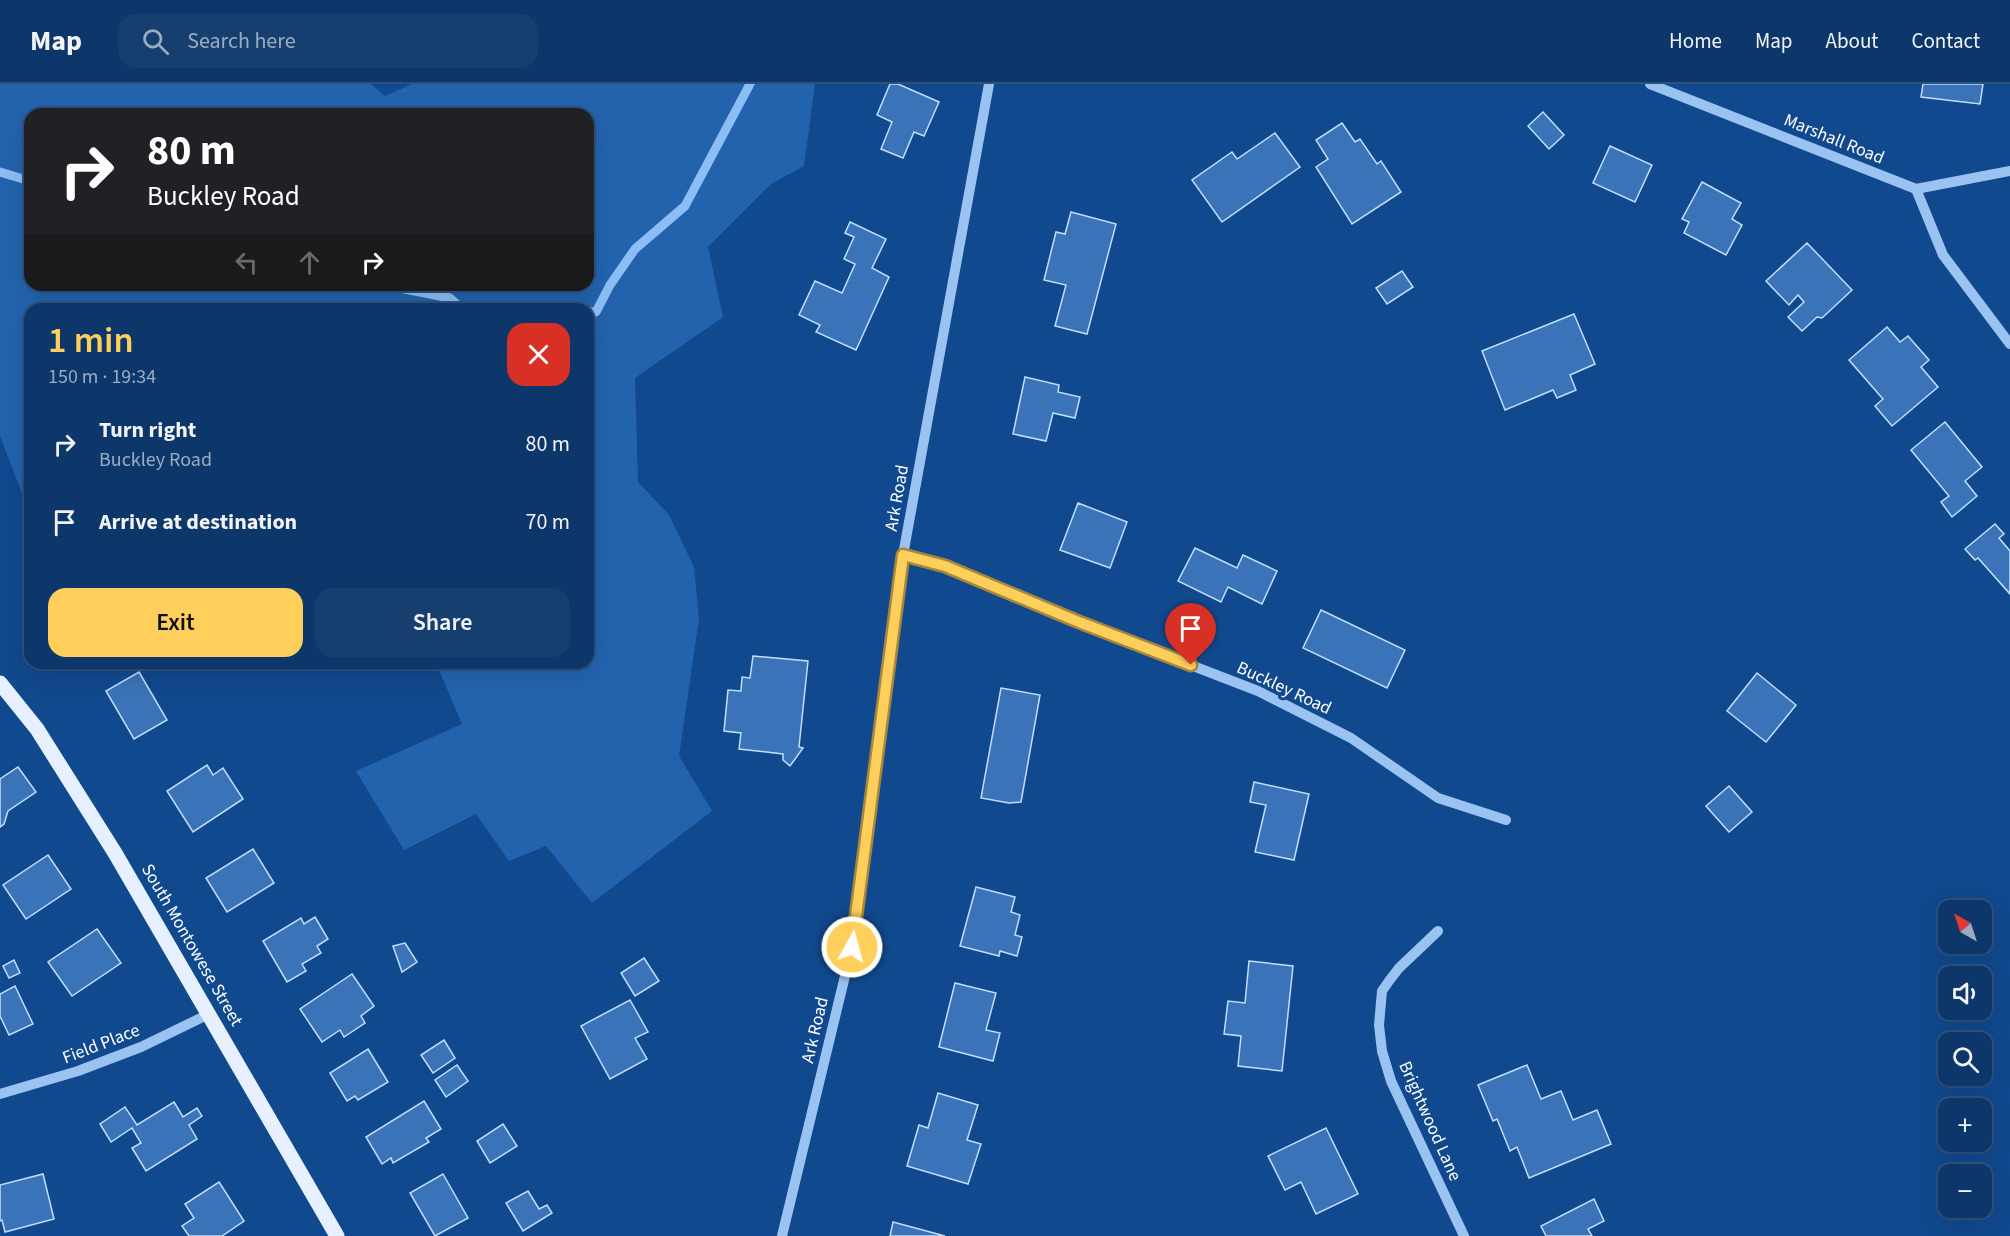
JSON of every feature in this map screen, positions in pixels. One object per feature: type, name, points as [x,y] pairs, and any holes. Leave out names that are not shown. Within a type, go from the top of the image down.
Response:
[{"type":"main road","name":"South Montowese Street","points":[[0,683],[37,729],[76,789],[338,1236]]},
{"type":"street","name":"Ark Road","points":[[782,1236],[852,947],[903,555],[989,84]]},
{"type":"street","name":"Marshall Road","points":[[1650,84],[1916,189]]},
{"type":"street","points":[[2010,171],[1916,189],[1943,255],[2010,344]]},
{"type":"street","name":"Buckley Road","points":[[903,555],[945,566],[1079,622],[1258,691],[1351,738],[1438,798],[1506,820]]},
{"type":"street","name":"Brightwood Lane","points":[[1438,931],[1398,968],[1382,991],[1379,1026],[1382,1051],[1391,1081],[1464,1236]]},
{"type":"street","name":"Field Place","points":[[0,1094],[78,1071],[141,1047],[209,1014]]},
{"type":"shaded area","points":[[0,84],[371,84],[385,96],[412,84],[815,84],[804,166],[771,184],[708,247],[723,317],[635,378],[638,482],[669,515],[694,567],[699,619],[679,756],[712,811],[592,903],[546,846],[509,861],[476,814],[404,850],[356,771],[462,724],[439,669],[594,669],[594,303],[24,303],[24,498],[0,436]]},
{"type":"building","points":[[890,84],[898,84],[939,102],[924,136],[914,132],[903,158],[881,149],[892,122],[877,115]]},
{"type":"building","points":[[1923,84],[1983,84],[1980,104],[1921,97]]},
{"type":"building","points":[[1543,112],[1564,135],[1549,149],[1528,126]]},
{"type":"building","points":[[1342,123],[1355,142],[1360,139],[1377,164],[1381,161],[1401,192],[1352,224],[1316,167],[1328,159],[1316,140]]},
{"type":"building","points":[[1275,133],[1300,167],[1222,222],[1192,180],[1232,152],[1237,159]]},
{"type":"building","points":[[1610,146],[1652,165],[1635,202],[1593,183]]},
{"type":"building","points":[[1702,182],[1741,203],[1732,219],[1742,225],[1726,255],[1684,233],[1689,222],[1682,219]]},
{"type":"building","points":[[1071,212],[1116,224],[1087,334],[1055,326],[1066,285],[1044,280],[1056,232],[1065,234]]},
{"type":"building","points":[[850,222],[886,239],[872,268],[889,277],[856,350],[816,332],[820,325],[799,315],[815,281],[842,293],[855,264],[844,259],[854,237],[845,233]]},
{"type":"building","points":[[1807,243],[1852,290],[1822,318],[1817,317],[1802,331],[1788,317],[1804,302],[1798,295],[1789,305],[1766,281]]},
{"type":"building","points":[[1402,271],[1413,287],[1387,304],[1376,288]]},
{"type":"building","points":[[1574,314],[1595,364],[1570,375],[1576,390],[1557,398],[1553,390],[1505,410],[1482,351]]},
{"type":"building","points":[[1887,327],[1900,342],[1908,336],[1929,360],[1921,367],[1938,387],[1892,426],[1875,406],[1883,399],[1849,360]]},
{"type":"building","points":[[1025,377],[1059,385],[1058,392],[1080,397],[1075,418],[1053,413],[1046,441],[1013,434]]},
{"type":"building","points":[[1945,422],[1982,467],[1965,481],[1977,496],[1952,517],[1941,502],[1949,496],[1911,450]]},
{"type":"building","points":[[1078,503],[1127,522],[1110,568],[1060,550]]},
{"type":"building","points":[[1995,524],[2004,534],[1999,538],[2010,551],[2010,594],[1978,558],[1975,560],[1965,549]]},
{"type":"building","points":[[1195,548],[1237,568],[1243,555],[1277,571],[1262,604],[1228,587],[1221,602],[1178,581]]},
{"type":"building","points":[[1321,610],[1405,650],[1387,688],[1303,648]]},
{"type":"building","points":[[753,656],[808,661],[799,747],[803,748],[790,766],[783,760],[783,754],[739,749],[741,733],[724,731],[728,690],[741,691],[742,677],[750,678]]},
{"type":"building","points":[[139,672],[167,720],[134,739],[106,691]]},
{"type":"building","points":[[1757,673],[1796,705],[1766,742],[1727,711]]},
{"type":"building","points":[[1001,688],[1040,695],[1021,802],[1009,803],[981,798]]},
{"type":"building","points":[[207,765],[213,775],[223,768],[243,799],[193,832],[167,791]]},
{"type":"building","points":[[18,767],[36,792],[8,811],[4,824],[0,827],[0,779]]},
{"type":"building","points":[[1254,782],[1309,794],[1294,860],[1255,852],[1266,805],[1250,802]]},
{"type":"building","points":[[1729,786],[1752,812],[1729,832],[1706,806]]},
{"type":"building","points":[[253,849],[274,883],[227,912],[206,878]]},
{"type":"building","points":[[48,855],[71,889],[26,919],[3,885]]},
{"type":"building","points":[[976,887],[1015,897],[1011,912],[1020,915],[1015,935],[1022,937],[1017,956],[1000,951],[999,956],[960,946]]},
{"type":"building","points":[[315,917],[328,939],[317,946],[321,953],[302,964],[306,971],[287,982],[263,941],[301,918],[304,924]]},
{"type":"building","points":[[97,929],[121,963],[72,996],[48,962]]},
{"type":"building","points":[[405,943],[417,962],[402,972],[393,946]]},
{"type":"building","points":[[644,958],[659,981],[635,996],[621,973]]},
{"type":"building","points":[[14,960],[20,973],[9,978],[3,966]]},
{"type":"building","points":[[1249,961],[1293,966],[1282,1071],[1238,1066],[1241,1036],[1224,1034],[1228,1001],[1245,1003]]},
{"type":"building","points":[[352,974],[374,1006],[361,1016],[365,1023],[344,1037],[340,1030],[322,1042],[300,1009]]},
{"type":"building","points":[[955,983],[996,993],[986,1030],[1000,1033],[993,1061],[939,1047]]},
{"type":"building","points":[[15,986],[33,1024],[9,1035],[0,1016],[0,994]]},
{"type":"building","points":[[630,1000],[648,1032],[635,1038],[647,1059],[610,1079],[581,1026]]},
{"type":"building","points":[[444,1040],[455,1058],[433,1073],[421,1055]]},
{"type":"building","points":[[368,1049],[388,1082],[358,1100],[355,1096],[347,1101],[330,1073]]},
{"type":"building","points":[[457,1065],[468,1081],[446,1097],[435,1080]]},
{"type":"building","points":[[1527,1065],[1541,1099],[1561,1091],[1573,1120],[1597,1110],[1611,1144],[1529,1178],[1517,1147],[1510,1151],[1497,1119],[1493,1121],[1478,1085]]},
{"type":"building","points":[[938,1093],[978,1105],[967,1140],[981,1144],[968,1184],[907,1166],[919,1125],[928,1128]]},
{"type":"building","points":[[424,1101],[441,1129],[426,1138],[429,1142],[393,1163],[391,1158],[382,1164],[366,1137]]},
{"type":"building","points":[[174,1102],[183,1117],[197,1108],[202,1116],[189,1125],[197,1139],[146,1171],[132,1148],[141,1143],[132,1128],[111,1142],[100,1124],[125,1107],[137,1125]]},
{"type":"building","points":[[503,1124],[517,1146],[490,1163],[477,1141]]},
{"type":"building","points":[[1326,1128],[1358,1194],[1316,1214],[1301,1182],[1285,1190],[1268,1156]]},
{"type":"building","points":[[43,1174],[54,1219],[5,1232],[2,1220],[0,1221],[0,1185]]},
{"type":"building","points":[[443,1174],[468,1218],[435,1236],[410,1193]]},
{"type":"building","points":[[219,1182],[244,1221],[222,1236],[189,1236],[182,1226],[194,1218],[185,1204]]},
{"type":"building","points":[[528,1191],[539,1209],[547,1205],[552,1213],[523,1231],[506,1203]]},
{"type":"building","points":[[1594,1199],[1604,1221],[1588,1229],[1592,1236],[1546,1236],[1541,1226]]},
{"type":"building","points":[[893,1222],[945,1236],[890,1236]]},
{"type":"waterway","points":[[594,312],[635,249],[685,206],[750,84]]},
{"type":"waterway","points":[[0,172],[24,179]]},
{"type":"waterway","points":[[415,291],[450,298],[455,303]]},
{"type":"route","points":[[852,947],[903,555],[945,566],[1079,622],[1191,665]]}]
